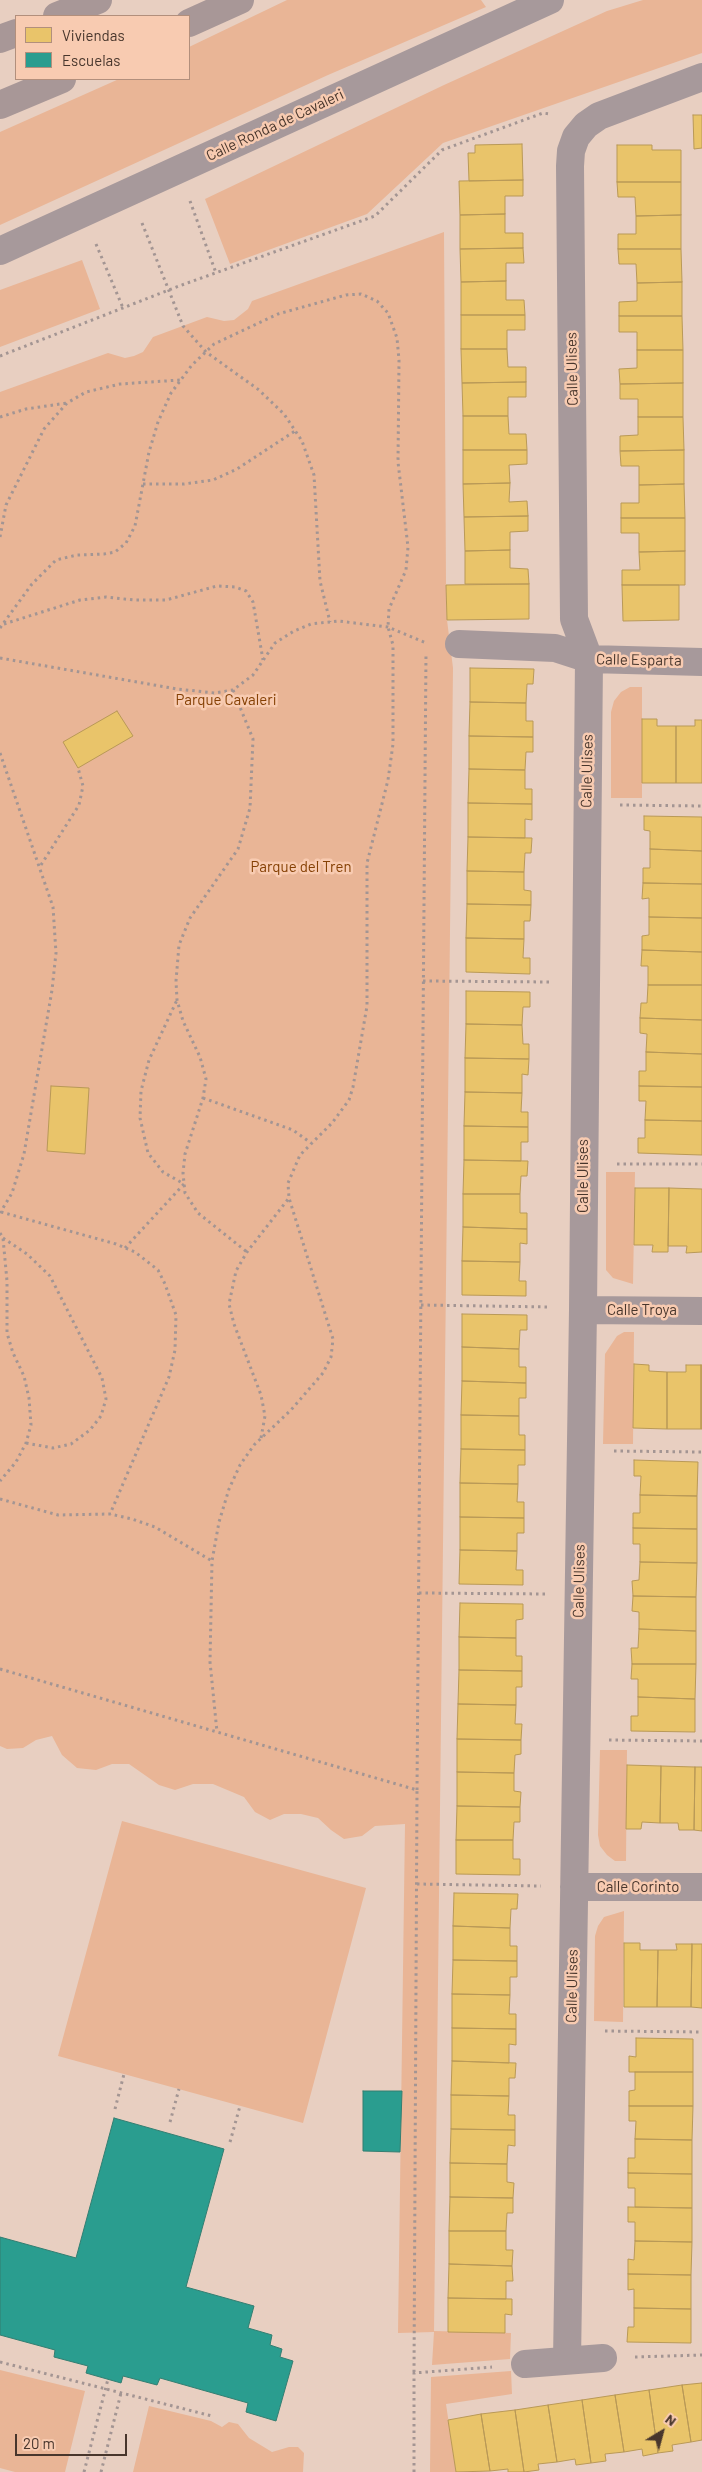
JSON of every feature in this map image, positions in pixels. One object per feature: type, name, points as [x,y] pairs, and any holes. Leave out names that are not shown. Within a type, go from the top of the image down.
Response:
[{"type":"main road","points":[[60,15],[98,0]]},
{"type":"main road","points":[[190,23],[240,0]]},
{"type":"main road","points":[[0,39],[15,33]]},
{"type":"main road","points":[[0,105],[60,80]]},
{"type":"street","name":"Calle Ronda de Cavaleri","points":[[0,251],[550,0]]},
{"type":"street","name":"Calle Ulises","points":[[567,2360],[583,1310],[589,659],[574,619],[570,166],[571,151],[576,137],[599,116],[702,77]]},
{"type":"street","name":"Calle Esparta","points":[[459,644],[555,648],[589,659],[702,662]]},
{"type":"street","name":"Calle Troya","points":[[583,1310],[702,1310]]},
{"type":"street","name":"Calle Corinto","points":[[574,1887],[702,1887]]},
{"type":"street","points":[[525,2364],[603,2358]]},
{"type":"path","points":[[0,356],[169,290],[375,216],[442,150],[543,113],[551,114],[583,129]]},
{"type":"path","points":[[178,170],[216,273]]},
{"type":"path","points":[[130,192],[183,326],[206,352],[259,390],[284,414],[302,441],[314,475],[320,581],[330,622]]},
{"type":"path","points":[[83,213],[123,308]]},
{"type":"path","points":[[0,628],[32,584],[56,560],[77,555],[114,552],[126,543],[135,526],[158,422],[171,393],[180,380],[214,344],[278,314],[346,295],[361,294],[377,302],[388,313],[397,338],[399,360],[398,462],[408,548],[406,570],[389,609],[388,626],[393,645],[392,744],[388,780],[367,863],[367,1006],[364,1034],[349,1100],[332,1123],[300,1155],[288,1183],[289,1198],[333,1339],[331,1356],[323,1373],[291,1410],[261,1439],[240,1465],[229,1489],[219,1522],[212,1561],[210,1662],[217,1732]]},
{"type":"path","points":[[0,537],[6,505],[44,429],[67,403],[86,392],[120,384],[180,380]]},
{"type":"path","points":[[0,417],[26,409],[67,403]]},
{"type":"path","points":[[143,484],[184,484],[213,480],[237,469],[295,431]]},
{"type":"path","points":[[3,624],[80,600],[106,597],[134,600],[166,600],[217,586],[235,587],[246,591],[253,602],[263,661]]},
{"type":"path","points":[[0,658],[177,689],[215,693],[233,690],[252,675],[276,643],[294,631],[311,624],[330,622],[388,626],[426,643],[459,644]]},
{"type":"path","points":[[414,2472],[426,643]]},
{"type":"path","points":[[233,690],[253,739],[250,808],[238,849],[190,918],[179,945],[177,1000],[183,1022],[200,1057],[206,1079],[203,1098],[185,1154],[183,1173],[185,1193],[198,1213],[247,1252]]},
{"type":"path","points":[[0,753],[53,907],[56,953],[52,990],[24,1154],[12,1193],[0,1212],[135,1252],[158,1270],[166,1284],[176,1315],[175,1350],[169,1377],[110,1514]]},
{"type":"path","points":[[40,866],[79,805],[83,786],[78,768]]},
{"type":"path","points":[[587,804],[702,806]]},
{"type":"path","points":[[423,981],[585,983]]},
{"type":"path","points":[[177,1000],[149,1060],[141,1092],[140,1118],[148,1153],[163,1172],[184,1184]]},
{"type":"path","points":[[203,1098],[293,1130],[311,1143]]},
{"type":"path","points":[[583,1163],[702,1164]]},
{"type":"path","points":[[125,1248],[184,1184]]},
{"type":"path","points":[[261,1439],[265,1416],[261,1395],[234,1324],[229,1304],[236,1270],[247,1252],[289,1198]]},
{"type":"path","points":[[0,1233],[3,1238],[27,1254],[50,1276],[102,1378],[106,1399],[101,1416],[90,1430],[71,1444],[54,1448],[26,1443]]},
{"type":"path","points":[[0,1481],[16,1462],[26,1443],[30,1425],[29,1398],[24,1376],[13,1353],[7,1333],[7,1281],[3,1238]]},
{"type":"path","points":[[421,1305],[567,1307],[583,1310]]},
{"type":"path","points":[[581,1450],[702,1452]]},
{"type":"path","points":[[0,1499],[58,1514],[110,1514],[132,1518],[155,1527],[212,1561]]},
{"type":"path","points":[[419,1593],[579,1594]]},
{"type":"path","points":[[0,1669],[417,1790]]},
{"type":"path","points":[[576,1739],[702,1741]]},
{"type":"path","points":[[417,1884],[574,1887]]},
{"type":"path","points":[[572,2030],[702,2032]]},
{"type":"path","points":[[115,2109],[124,2074]]},
{"type":"path","points":[[170,2122],[179,2089]]},
{"type":"path","points":[[230,2142],[240,2106]]},
{"type":"path","points":[[603,2358],[702,2355]]},
{"type":"path","points":[[0,2362],[212,2416]]},
{"type":"path","points":[[414,2373],[525,2364]]},
{"type":"path","points":[[84,2472],[108,2379]]},
{"type":"path","points":[[101,2472],[121,2393]]},
{"type":"green space","points":[[287,0],[481,0],[486,7],[328,75],[0,225],[0,132],[117,80],[190,80],[190,47]]},
{"type":"green space","points":[[643,0],[702,0],[702,53],[443,143],[367,214],[230,264],[205,199],[444,85],[607,11]]},
{"type":"green space","name":"Parque Cavaleri","points":[[444,232],[446,585],[447,620],[453,668],[434,2331],[511,2333],[510,2359],[432,2365],[434,2332],[398,2333],[405,1824],[375,1826],[362,1836],[344,1839],[318,1818],[301,1814],[284,1814],[270,1820],[255,1812],[244,1797],[213,1784],[193,1784],[175,1790],[159,1785],[129,1764],[112,1764],[96,1770],[77,1768],[62,1755],[52,1736],[36,1740],[23,1748],[7,1749],[0,1746],[0,392],[108,353],[125,358],[134,356],[143,352],[153,337],[207,317],[224,321],[234,320],[248,309],[252,301]]},
{"type":"green space","points":[[82,260],[100,309],[0,347],[0,290]]},
{"type":"green space","points":[[630,687],[642,687],[642,798],[611,798],[611,712],[614,701],[621,692]]},
{"type":"green space","points":[[606,1172],[635,1172],[633,1284],[613,1278],[606,1270]]},
{"type":"green space","points":[[624,1332],[634,1332],[633,1444],[603,1444],[605,1354],[617,1336]]},
{"type":"green space","points":[[600,1750],[627,1750],[626,1861],[615,1861],[600,1846],[598,1835]]},
{"type":"green space","points":[[122,1821],[366,1888],[303,2123],[58,2056]]},
{"type":"green space","points":[[624,1911],[623,2022],[594,2021],[595,1936],[598,1926],[604,1917]]},
{"type":"green space","points":[[0,2370],[85,2391],[65,2472],[15,2472],[0,2468]]},
{"type":"green space","points":[[511,2371],[512,2394],[446,2404],[456,2472],[430,2472],[431,2377]]},
{"type":"green space","points":[[149,2406],[211,2421],[222,2427],[229,2422],[238,2424],[249,2438],[272,2452],[289,2447],[298,2447],[304,2453],[303,2472],[133,2472]]},
{"type":"building: Viviendas","points":[[693,115],[702,115],[702,148],[694,149]]},
{"type":"building: Viviendas","points":[[522,144],[523,180],[469,181],[468,153],[475,153],[475,145]]},
{"type":"building: Viviendas","points":[[617,145],[652,145],[652,150],[681,150],[681,182],[617,182]]},
{"type":"building: Viviendas","points":[[523,180],[523,196],[505,196],[505,214],[460,215],[459,181]]},
{"type":"building: Viviendas","points":[[617,182],[681,182],[681,215],[636,216],[635,197],[618,197]]},
{"type":"building: Viviendas","points":[[505,214],[505,233],[523,233],[523,248],[460,249],[460,215]]},
{"type":"building: Viviendas","points":[[681,215],[681,249],[618,249],[618,234],[636,234],[636,216]]},
{"type":"building: Viviendas","points":[[523,248],[524,263],[506,263],[506,281],[461,282],[460,249]]},
{"type":"building: Viviendas","points":[[618,249],[681,249],[682,282],[637,283],[636,264],[619,264]]},
{"type":"building: Viviendas","points":[[506,281],[506,300],[524,300],[525,315],[461,315],[461,282]]},
{"type":"building: Viviendas","points":[[682,282],[682,316],[619,316],[619,302],[637,301],[637,283]]},
{"type":"building: Viviendas","points":[[461,315],[525,315],[525,330],[507,330],[507,349],[461,349]]},
{"type":"building: Viviendas","points":[[619,316],[682,316],[683,350],[637,350],[637,332],[619,332]]},
{"type":"building: Viviendas","points":[[461,349],[507,349],[508,367],[526,367],[526,382],[462,383]]},
{"type":"building: Viviendas","points":[[637,350],[683,350],[683,383],[620,384],[619,369],[637,368]]},
{"type":"building: Viviendas","points":[[526,382],[526,397],[508,397],[508,416],[463,416],[462,383]]},
{"type":"building: Viviendas","points":[[683,383],[683,417],[638,417],[638,399],[620,399],[620,384]]},
{"type":"building: Viviendas","points":[[463,416],[508,416],[509,434],[526,434],[527,450],[463,450]]},
{"type":"building: Viviendas","points":[[638,417],[683,417],[684,450],[620,451],[620,436],[638,435]]},
{"type":"building: Viviendas","points":[[463,450],[527,450],[527,464],[509,465],[510,483],[463,484]]},
{"type":"building: Viviendas","points":[[684,450],[684,484],[639,485],[639,466],[621,466],[620,451]]},
{"type":"building: Viviendas","points":[[510,483],[509,502],[527,501],[528,516],[464,517],[463,484]]},
{"type":"building: Viviendas","points":[[684,484],[685,518],[621,518],[621,503],[639,503],[639,485]]},
{"type":"building: Viviendas","points":[[528,516],[528,531],[510,532],[510,550],[465,551],[464,517]]},
{"type":"building: Viviendas","points":[[621,518],[685,518],[685,551],[639,552],[639,533],[621,533]]},
{"type":"building: Viviendas","points":[[510,550],[510,568],[528,569],[529,584],[465,584],[465,551]]},
{"type":"building: Viviendas","points":[[685,551],[685,585],[622,585],[622,570],[640,570],[639,552]]},
{"type":"building: Viviendas","points":[[529,584],[529,619],[447,620],[446,585]]},
{"type":"building: Viviendas","points":[[622,585],[679,585],[679,620],[623,621]]},
{"type":"building: Viviendas","points":[[470,668],[534,669],[533,684],[527,684],[526,703],[470,702]]},
{"type":"building: Viviendas","points":[[470,702],[526,703],[526,721],[533,721],[533,737],[469,736]]},
{"type":"building: Viviendas","points":[[117,711],[133,736],[78,768],[63,742]]},
{"type":"building: Viviendas","points":[[642,719],[657,719],[657,726],[676,726],[676,783],[642,783]]},
{"type":"building: Viviendas","points":[[695,720],[702,720],[702,783],[676,783],[676,726],[695,726]]},
{"type":"building: Viviendas","points":[[469,736],[533,737],[533,752],[526,752],[525,770],[469,769]]},
{"type":"building: Viviendas","points":[[469,769],[525,770],[525,789],[532,789],[532,804],[468,803]]},
{"type":"building: Viviendas","points":[[468,803],[532,804],[532,820],[525,819],[525,838],[468,837]]},
{"type":"building: Viviendas","points":[[644,816],[702,817],[702,851],[650,849],[650,831],[644,830]]},
{"type":"building: Viviendas","points":[[468,837],[532,838],[531,853],[525,853],[524,872],[467,871]]},
{"type":"building: Viviendas","points":[[650,849],[702,851],[702,884],[643,883],[643,868],[650,868]]},
{"type":"building: Viviendas","points":[[467,871],[524,872],[524,890],[531,891],[531,905],[467,904]]},
{"type":"building: Viviendas","points":[[643,883],[702,884],[702,918],[649,917],[649,898],[642,899]]},
{"type":"building: Viviendas","points":[[467,904],[531,905],[530,921],[524,921],[524,939],[466,938]]},
{"type":"building: Viviendas","points":[[649,917],[702,918],[702,952],[642,950],[642,936],[649,935]]},
{"type":"building: Viviendas","points":[[466,938],[524,939],[523,958],[530,958],[530,974],[466,972]]},
{"type":"building: Viviendas","points":[[642,950],[702,952],[702,985],[648,985],[648,966],[641,966]]},
{"type":"building: Viviendas","points":[[648,985],[702,985],[702,1020],[640,1018],[641,1003],[647,1003]]},
{"type":"building: Viviendas","points":[[466,991],[530,992],[530,1007],[523,1007],[522,1025],[466,1024]]},
{"type":"building: Viviendas","points":[[640,1018],[702,1020],[702,1054],[646,1052],[647,1034],[640,1033]]},
{"type":"building: Viviendas","points":[[466,1024],[522,1025],[523,1044],[529,1044],[529,1059],[465,1058]]},
{"type":"building: Viviendas","points":[[646,1052],[702,1054],[702,1087],[639,1086],[639,1071],[646,1071]]},
{"type":"building: Viviendas","points":[[465,1058],[529,1059],[528,1075],[522,1074],[522,1093],[465,1092]]},
{"type":"building: Viviendas","points":[[51,1086],[89,1088],[85,1154],[47,1151]]},
{"type":"building: Viviendas","points":[[639,1086],[702,1087],[702,1121],[645,1120],[646,1101],[639,1101]]},
{"type":"building: Viviendas","points":[[465,1092],[522,1093],[521,1112],[528,1112],[528,1127],[464,1126]]},
{"type":"building: Viviendas","points":[[645,1120],[702,1121],[702,1155],[638,1153],[638,1138],[645,1138]]},
{"type":"building: Viviendas","points":[[464,1126],[528,1127],[528,1142],[521,1142],[521,1161],[464,1160]]},
{"type":"building: Viviendas","points":[[464,1160],[528,1161],[527,1176],[521,1176],[520,1194],[463,1194]]},
{"type":"building: Viviendas","points":[[635,1188],[669,1188],[668,1252],[652,1252],[653,1245],[634,1245]]},
{"type":"building: Viviendas","points":[[669,1188],[702,1189],[702,1252],[686,1253],[687,1246],[668,1246]]},
{"type":"building: Viviendas","points":[[463,1194],[520,1194],[520,1213],[527,1213],[527,1229],[463,1227]]},
{"type":"building: Viviendas","points":[[463,1227],[527,1229],[527,1244],[520,1243],[520,1262],[462,1261]]},
{"type":"building: Viviendas","points":[[462,1261],[520,1262],[519,1281],[526,1281],[526,1296],[462,1295]]},
{"type":"building: Viviendas","points":[[462,1314],[527,1315],[527,1330],[520,1330],[519,1349],[462,1347]]},
{"type":"building: Viviendas","points":[[462,1347],[519,1349],[519,1367],[526,1367],[526,1383],[462,1381]]},
{"type":"building: Viviendas","points":[[634,1364],[649,1365],[649,1371],[667,1372],[667,1429],[633,1428]]},
{"type":"building: Viviendas","points":[[686,1365],[701,1365],[701,1429],[667,1429],[667,1372],[686,1372]]},
{"type":"building: Viviendas","points":[[702,1365],[702,1429],[701,1429]]},
{"type":"building: Viviendas","points":[[462,1381],[526,1383],[526,1398],[519,1398],[519,1416],[461,1415]]},
{"type":"building: Viviendas","points":[[461,1415],[519,1416],[519,1435],[525,1435],[525,1450],[461,1449]]},
{"type":"building: Viviendas","points":[[461,1449],[525,1450],[525,1465],[518,1465],[518,1484],[460,1483]]},
{"type":"building: Viviendas","points":[[634,1460],[698,1462],[697,1496],[640,1495],[641,1476],[634,1476]]},
{"type":"building: Viviendas","points":[[460,1483],[518,1484],[517,1502],[524,1502],[524,1518],[460,1517]]},
{"type":"building: Viviendas","points":[[640,1495],[697,1496],[697,1529],[633,1528],[633,1513],[640,1513]]},
{"type":"building: Viviendas","points":[[460,1517],[524,1518],[524,1533],[517,1533],[517,1551],[460,1550]]},
{"type":"building: Viviendas","points":[[633,1528],[697,1529],[697,1563],[640,1562],[640,1544],[633,1544]]},
{"type":"building: Viviendas","points":[[460,1550],[517,1551],[516,1570],[523,1570],[523,1585],[459,1584]]},
{"type":"building: Viviendas","points":[[640,1562],[697,1563],[696,1597],[633,1596],[632,1581],[639,1580]]},
{"type":"building: Viviendas","points":[[633,1596],[696,1597],[696,1631],[639,1629],[639,1612],[632,1611]]},
{"type":"building: Viviendas","points":[[460,1603],[523,1604],[523,1619],[516,1620],[516,1638],[459,1637]]},
{"type":"building: Viviendas","points":[[639,1629],[696,1631],[696,1664],[632,1664],[631,1648],[638,1648]]},
{"type":"building: Viviendas","points":[[459,1637],[516,1638],[516,1656],[522,1656],[522,1671],[459,1670]]},
{"type":"building: Viviendas","points":[[632,1664],[696,1664],[695,1699],[638,1697],[638,1679],[631,1679]]},
{"type":"building: Viviendas","points":[[459,1670],[522,1671],[522,1687],[516,1687],[516,1705],[458,1704]]},
{"type":"building: Viviendas","points":[[638,1697],[695,1699],[695,1732],[631,1731],[631,1716],[638,1716]]},
{"type":"building: Viviendas","points":[[458,1704],[516,1705],[515,1724],[522,1724],[521,1740],[457,1739]]},
{"type":"building: Viviendas","points":[[457,1739],[521,1740],[521,1754],[515,1755],[514,1773],[457,1772]]},
{"type":"building: Viviendas","points":[[627,1765],[661,1766],[660,1823],[642,1822],[641,1829],[626,1829]]},
{"type":"building: Viviendas","points":[[661,1766],[695,1767],[694,1830],[679,1830],[678,1823],[660,1823]]},
{"type":"building: Viviendas","points":[[695,1767],[702,1767],[702,1831],[694,1830]]},
{"type":"building: Viviendas","points":[[457,1772],[514,1773],[514,1791],[521,1792],[520,1807],[457,1806]]},
{"type":"building: Viviendas","points":[[457,1806],[520,1807],[520,1822],[514,1822],[513,1840],[456,1840]]},
{"type":"building: Viviendas","points":[[456,1840],[513,1840],[513,1859],[520,1859],[520,1875],[456,1874]]},
{"type":"building: Viviendas","points":[[454,1893],[518,1894],[517,1909],[511,1909],[510,1928],[453,1926]]},
{"type":"building: Viviendas","points":[[453,1926],[510,1928],[510,1946],[517,1946],[517,1961],[453,1960]]},
{"type":"building: Viviendas","points":[[624,1943],[640,1943],[640,1950],[658,1950],[657,2007],[624,2007]]},
{"type":"building: Viviendas","points":[[676,1944],[692,1944],[691,2007],[657,2007],[658,1950],[677,1950]]},
{"type":"building: Viviendas","points":[[692,1944],[702,1944],[702,2008],[691,2007]]},
{"type":"building: Viviendas","points":[[453,1960],[517,1961],[517,1977],[510,1977],[510,1995],[452,1994]]},
{"type":"building: Viviendas","points":[[452,1994],[510,1995],[509,2014],[516,2014],[516,2029],[452,2028]]},
{"type":"building: Viviendas","points":[[452,2028],[516,2029],[516,2045],[509,2044],[509,2063],[452,2061]]},
{"type":"building: Viviendas","points":[[636,2038],[693,2039],[693,2072],[629,2072],[629,2056],[636,2057]]},
{"type":"building: Viviendas","points":[[452,2061],[516,2063],[515,2078],[509,2078],[509,2096],[451,2095]]},
{"type":"building: Viviendas","points":[[635,2072],[693,2072],[693,2106],[629,2106],[629,2091],[635,2090]]},
{"type":"building: Viviendas","points":[[451,2095],[509,2096],[508,2115],[515,2115],[515,2130],[451,2129]]},
{"type":"building: Viviendas","points":[[629,2106],[693,2106],[692,2140],[635,2139],[636,2121],[629,2121]]},
{"type":"building: Viviendas","points":[[451,2129],[515,2130],[515,2146],[508,2145],[507,2164],[450,2163]]},
{"type":"building: Viviendas","points":[[635,2139],[692,2140],[692,2174],[628,2173],[628,2158],[635,2158]]},
{"type":"building: Viviendas","points":[[450,2163],[507,2164],[507,2182],[514,2183],[513,2198],[450,2197]]},
{"type":"building: Viviendas","points":[[628,2173],[692,2174],[692,2208],[635,2207],[635,2188],[628,2188]]},
{"type":"building: Viviendas","points":[[450,2197],[513,2198],[513,2213],[507,2213],[506,2231],[449,2231]]},
{"type":"building: Viviendas","points":[[628,2207],[692,2208],[692,2242],[635,2241],[635,2222],[628,2222]]},
{"type":"building: Viviendas","points":[[449,2231],[506,2231],[506,2250],[513,2250],[512,2266],[449,2264]]},
{"type":"building: Viviendas","points":[[635,2241],[692,2242],[691,2275],[628,2274],[628,2259],[634,2260]]},
{"type":"building: Viviendas","points":[[449,2264],[512,2266],[513,2281],[506,2281],[506,2299],[448,2298]]},
{"type":"building: Viviendas","points":[[628,2274],[691,2275],[691,2309],[634,2308],[634,2289],[628,2290]]},
{"type":"building: Viviendas","points":[[448,2298],[512,2299],[512,2315],[505,2314],[505,2333],[448,2332]]},
{"type":"building: Viviendas","points":[[634,2308],[691,2309],[691,2343],[627,2342],[628,2327],[634,2327]]},
{"type":"building: Viviendas","points":[[702,2383],[702,2440],[691,2442],[682,2385]]},
{"type":"building: Viviendas","points":[[682,2385],[691,2442],[672,2445],[673,2451],[658,2453],[649,2390]]},
{"type":"building: Viviendas","points":[[649,2390],[658,2453],[643,2456],[642,2449],[624,2452],[615,2395]]},
{"type":"building: Viviendas","points":[[615,2395],[624,2452],[605,2454],[606,2461],[591,2463],[582,2400]]},
{"type":"building: Viviendas","points":[[582,2400],[591,2463],[576,2465],[575,2459],[557,2462],[548,2405]]},
{"type":"building: Viviendas","points":[[548,2405],[557,2462],[538,2464],[539,2470],[524,2472],[515,2410]]},
{"type":"building: Viviendas","points":[[515,2410],[524,2472],[508,2472],[508,2469],[490,2471],[481,2414]]},
{"type":"building: Viviendas","points":[[481,2414],[490,2471],[456,2472],[448,2420]]},
{"type":"building: Escuelas","points":[[363,2091],[402,2091],[400,2152],[363,2151]]},
{"type":"building: Escuelas","points":[[114,2118],[224,2149],[186,2287],[254,2306],[248,2328],[272,2335],[270,2345],[282,2349],[280,2357],[293,2361],[276,2421],[246,2412],[248,2403],[160,2378],[157,2385],[123,2376],[121,2383],[86,2373],[88,2366],[54,2357],[55,2350],[0,2335],[0,2237],[76,2258]]},
{"type":"park label","name":"Parque del Tren","points":[[301,867]]}]
